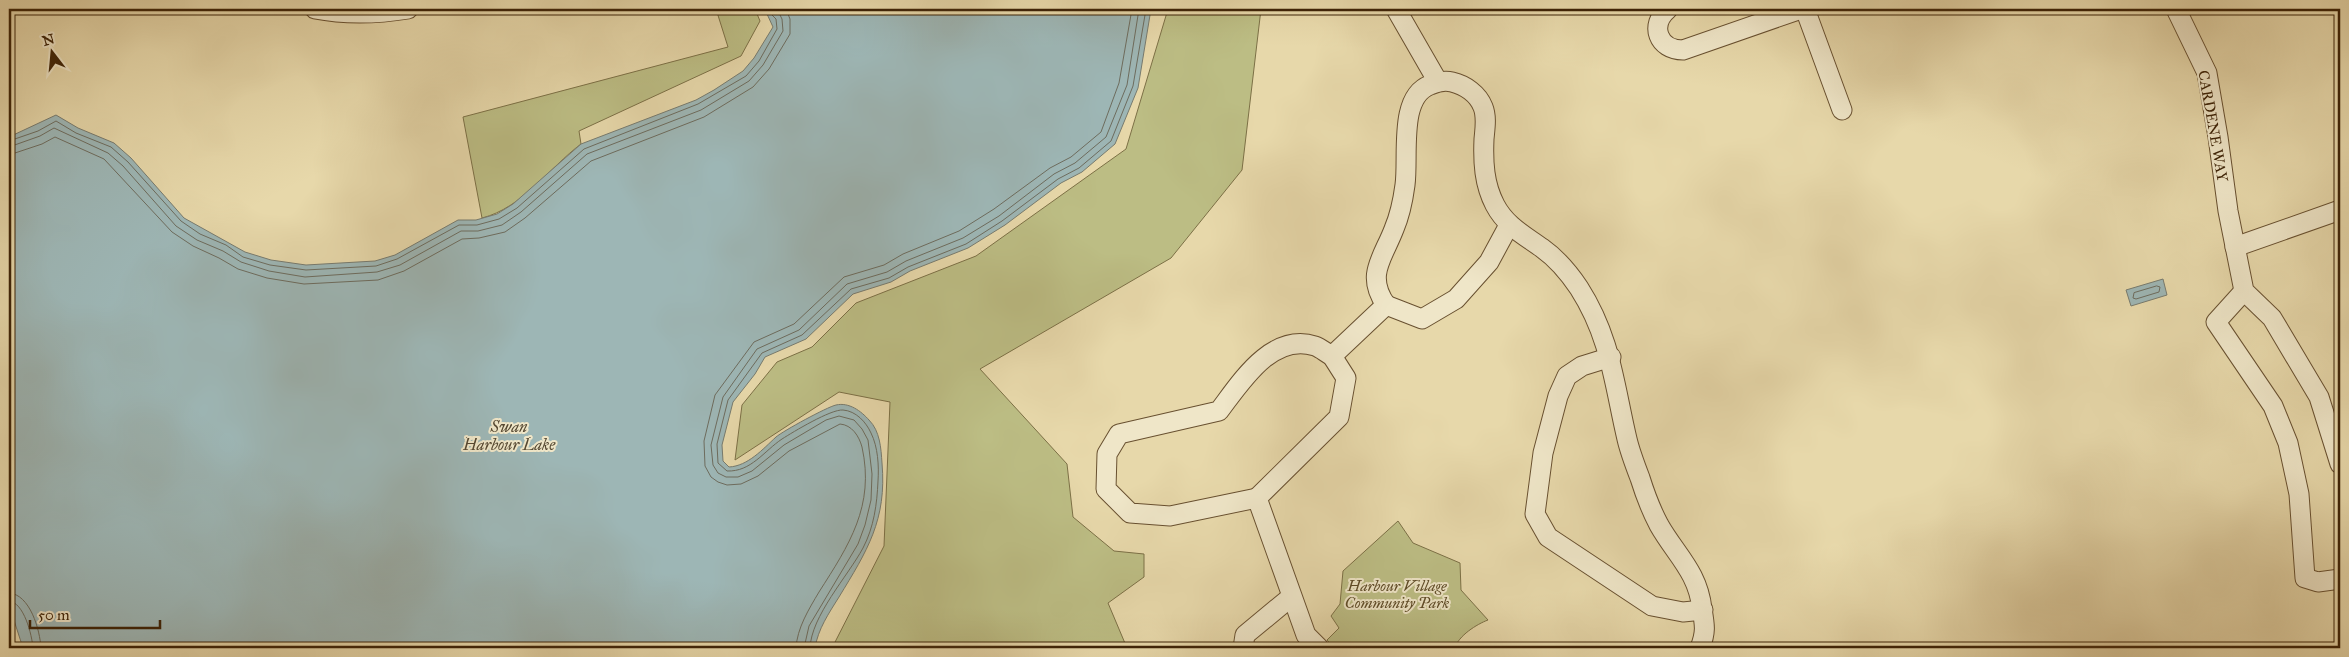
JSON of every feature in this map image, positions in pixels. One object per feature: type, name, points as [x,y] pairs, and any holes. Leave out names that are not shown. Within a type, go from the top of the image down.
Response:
[{"type":"street","points":[[315,9],[358,14],[408,9]]},
{"type":"street","points":[[1396,9],[1438,82]]},
{"type":"street","points":[[1668,9],[1658,22],[1658,36],[1669,48],[1683,50],[1801,9]]},
{"type":"street","points":[[1805,9],[1842,110]]},
{"type":"street","name":"CARDENE WAY","points":[[2176,9],[2207,74],[2235,248],[2244,291]]},
{"type":"street","points":[[1510,225],[1489,262],[1456,299],[1422,319],[1386,305],[1377,289],[1376,273],[1404,197],[1408,165],[1410,108],[1414,97],[1423,87],[1438,82],[1452,82],[1465,87],[1480,101],[1485,115],[1484,161],[1486,183],[1494,204],[1510,225],[1548,253],[1578,286],[1591,308],[1611,357],[1627,440],[1643,487],[1660,525],[1690,569],[1700,592],[1706,633],[1700,648]]},
{"type":"street","points":[[2235,248],[2340,210]]},
{"type":"street","points":[[2340,464],[2319,397],[2272,318],[2244,291],[2216,322],[2273,406],[2288,443],[2298,494],[2305,578],[2318,582],[2340,579]]},
{"type":"street","points":[[1332,356],[1386,305]]},
{"type":"street","points":[[1293,343],[1315,346],[1332,356],[1346,378],[1340,417],[1257,498],[1170,516],[1130,513],[1106,489],[1107,454],[1119,434],[1219,411],[1246,376],[1271,354],[1293,343]]},
{"type":"street","points":[[1611,357],[1582,366],[1567,376],[1558,396],[1543,453],[1535,514],[1548,537],[1652,606],[1683,612],[1703,610]]},
{"type":"street","points":[[1257,498],[1306,635],[1319,648]]},
{"type":"street","points":[[1242,648],[1245,635],[1291,597]]},
{"type":"green space","points":[[716,9],[755,9],[760,21],[741,56],[579,131],[581,144],[522,197],[510,206],[482,218],[463,117],[728,47]]},
{"type":"green space","points":[[1168,9],[1261,9],[1242,170],[1171,258],[980,369],[1067,464],[1073,517],[1114,551],[1144,554],[1144,577],[1108,603],[1127,648],[832,648],[884,546],[890,402],[839,392],[735,460],[742,405],[777,362],[812,347],[856,303],[976,256],[1126,149]]},
{"type":"green space","name":"Harbour Village Community Park","points":[[1398,521],[1413,543],[1460,563],[1461,590],[1488,620],[1464,635],[1455,648],[1334,648],[1327,640],[1339,628],[1331,616],[1340,604],[1343,571]]},
{"type":"water","name":"Swan Harbour Lake","points":[[761,9],[1151,9],[1138,88],[1115,144],[1082,172],[1061,183],[1005,225],[968,248],[910,271],[891,282],[853,294],[806,339],[765,357],[755,374],[733,402],[722,445],[723,461],[729,467],[743,464],[780,434],[815,414],[836,405],[850,406],[858,411],[873,424],[878,434],[883,483],[878,518],[873,534],[858,565],[821,628],[815,648],[23,648],[9,605],[9,137],[56,115],[78,128],[114,143],[131,158],[184,218],[245,252],[271,260],[306,265],[375,261],[395,255],[458,220],[476,220],[497,214],[513,204],[581,144],[696,100],[714,90],[743,71],[754,58],[773,27],[767,14],[762,14]]},
{"type":"water","points":[[2163,279],[2167,295],[2131,306],[2126,290]]}]
